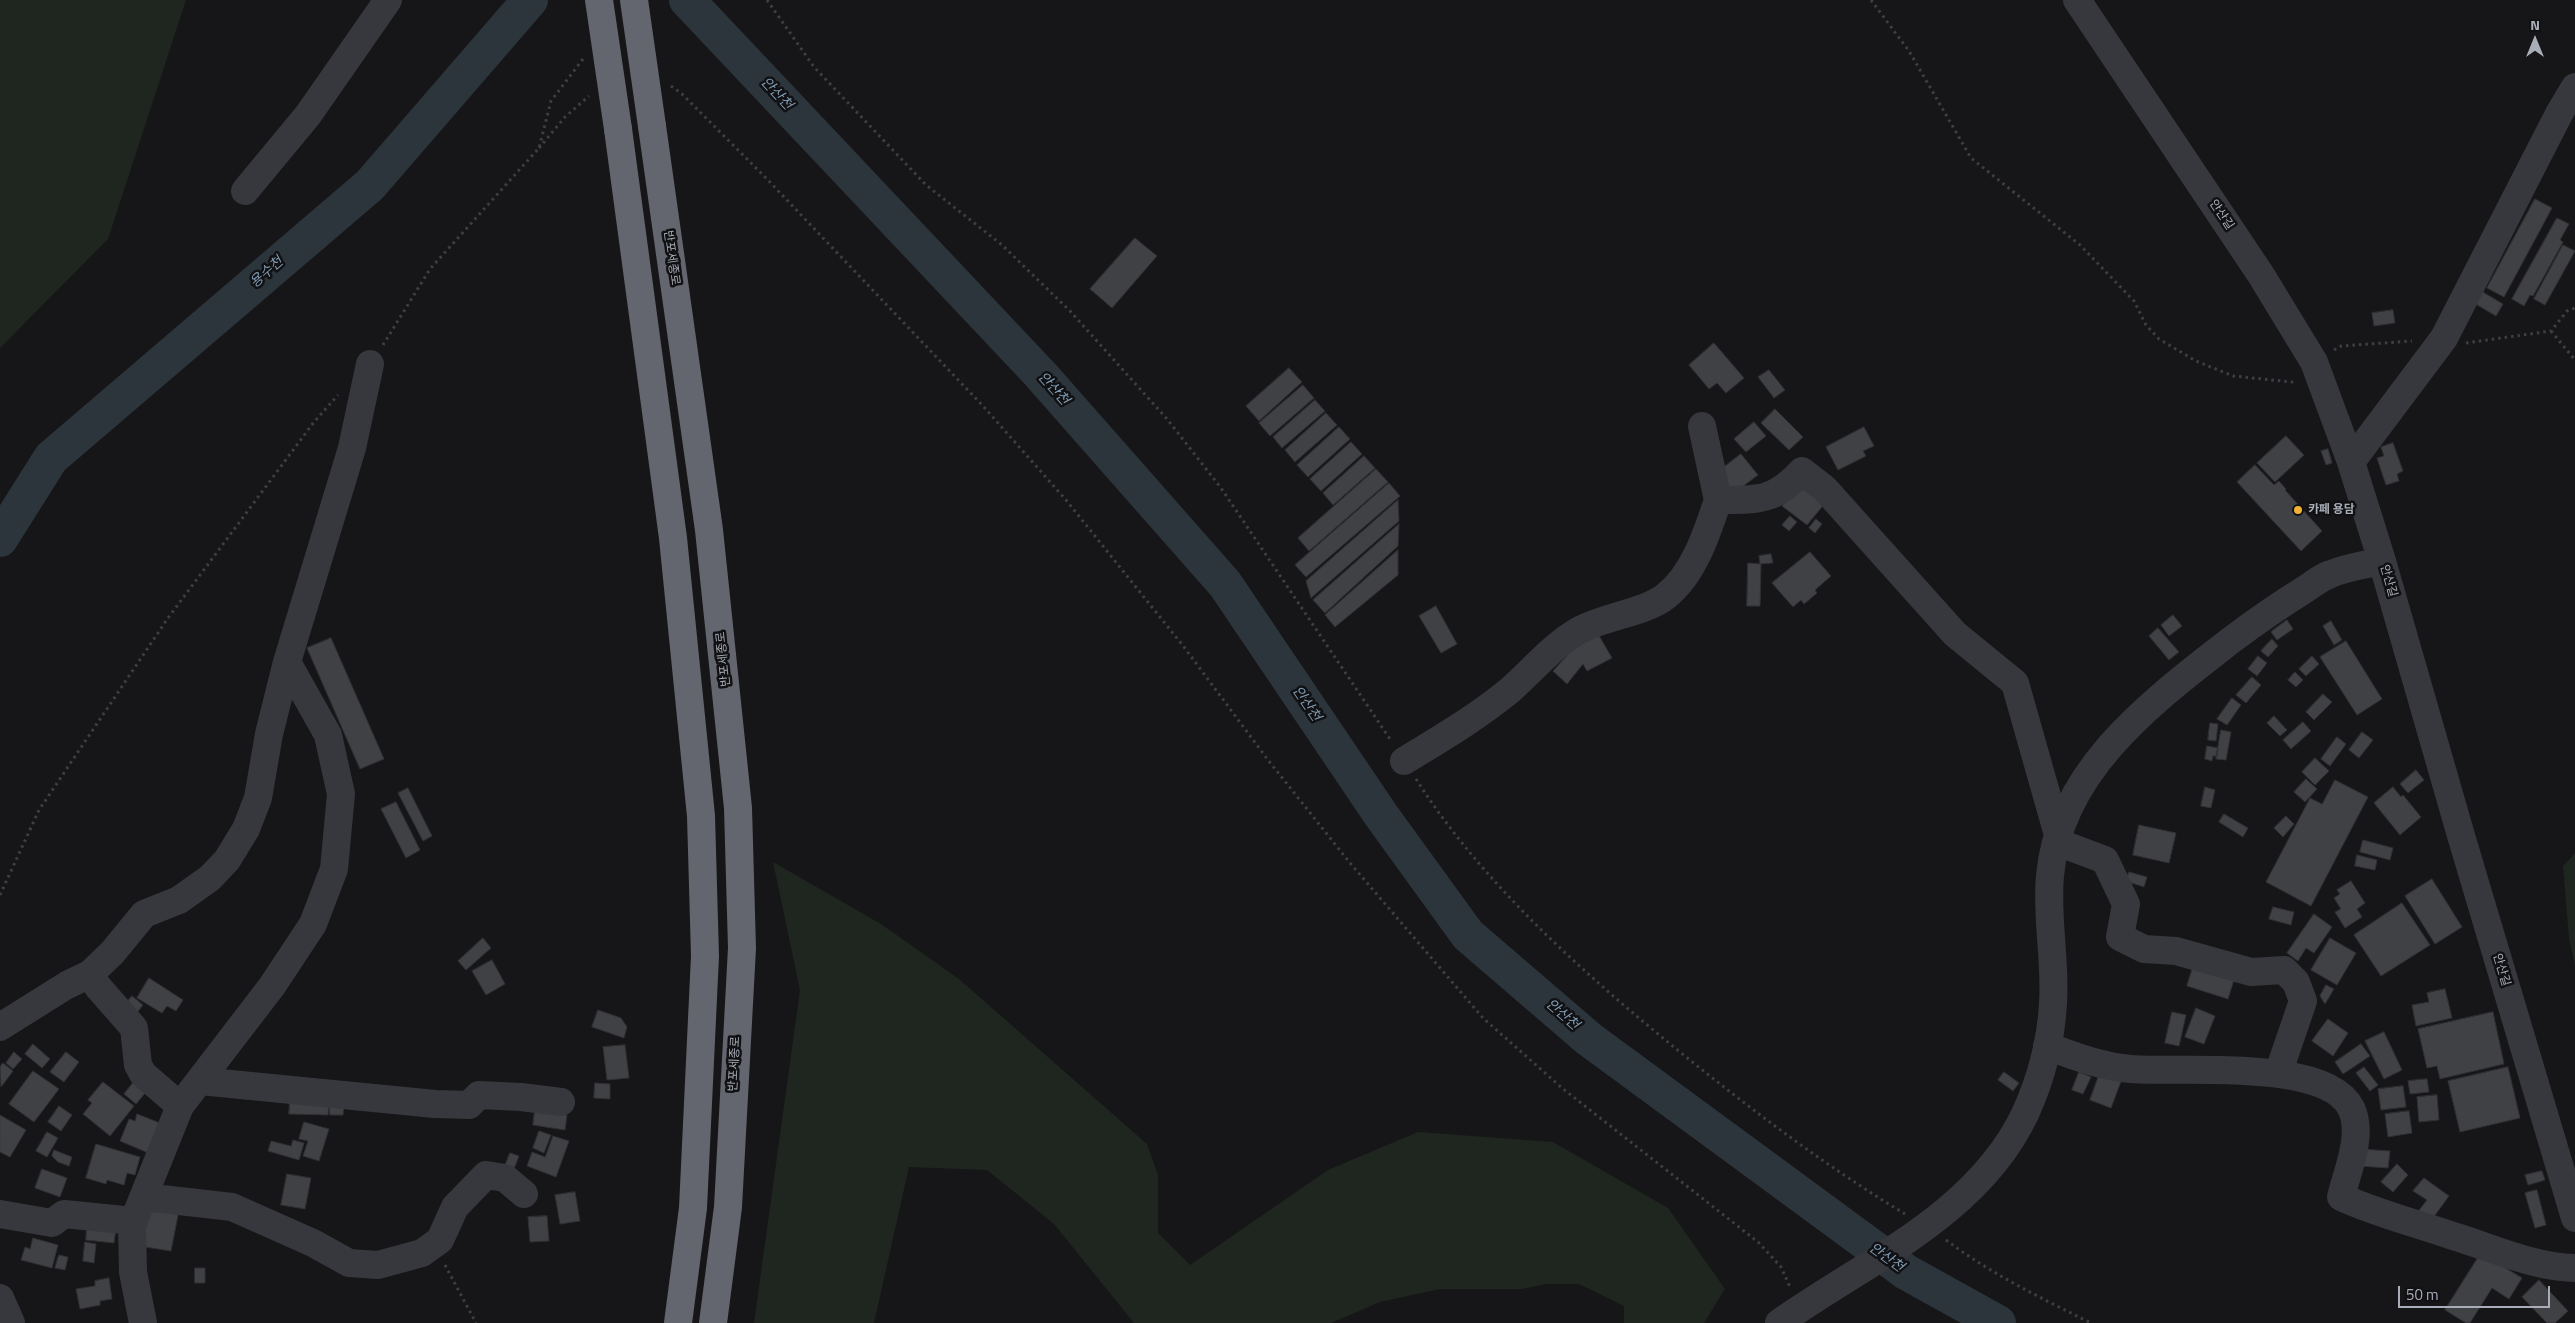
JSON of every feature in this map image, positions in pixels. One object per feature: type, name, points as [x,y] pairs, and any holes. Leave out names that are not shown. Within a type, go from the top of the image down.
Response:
[{"type":"highway","points":[[599,0],[673,538],[702,816],[705,956],[693,1208],[678,1323]]},
{"type":"highway","name":"반포세종로","points":[[634,0],[710,530],[738,808],[742,948],[728,1207],[713,1323]]},
{"type":"street","points":[[245,191],[308,115],[388,0]]},
{"type":"street","name":"안산길","points":[[2077,0],[2262,275],[2314,362],[2351,462],[2382,561],[2462,839],[2575,1218]]},
{"type":"street","points":[[2351,462],[2444,338],[2560,112],[2575,88]]},
{"type":"street","points":[[0,1027],[67,985],[90,974],[112,953],[144,914],[179,900],[210,878],[227,860],[246,829],[258,798],[269,734],[287,662],[352,448],[376,355]]},
{"type":"street","points":[[1404,761],[1462,724],[1509,690],[1542,658],[1577,632],[1602,619],[1643,606],[1666,596],[1689,569],[1706,539],[1718,500],[1702,426]]},
{"type":"street","points":[[1718,500],[1747,500],[1772,496],[1787,487],[1802,471],[1825,489],[1955,634],[2015,683],[2057,838]]},
{"type":"street","points":[[1796,1312],[1921,1229],[1969,1191],[2001,1152],[2024,1116],[2043,1069],[2053,1002],[2050,876],[2057,838],[2074,797],[2104,753],[2164,693],[2266,613],[2330,574],[2382,561]]},
{"type":"street","points":[[143,1323],[133,1272],[134,1221],[180,1106],[272,986],[313,924],[334,869],[341,794],[328,736],[287,662]]},
{"type":"street","points":[[2057,838],[2105,860],[2126,904],[2120,937],[2144,949],[2176,951],[2251,972],[2284,970],[2296,982],[2303,1001],[2278,1074]]},
{"type":"street","points":[[90,974],[98,987],[134,1028],[138,1065],[143,1074],[180,1106]]},
{"type":"street","points":[[2047,1046],[2096,1063],[2131,1069],[2278,1074],[2312,1080],[2339,1092],[2352,1109],[2356,1134],[2341,1197],[2405,1222],[2526,1260],[2556,1267],[2575,1268]]},
{"type":"street","points":[[200,1081],[435,1104],[469,1105],[478,1094],[521,1096],[561,1102]]},
{"type":"street","points":[[144,1197],[232,1207],[313,1244],[349,1263],[378,1265],[422,1253],[440,1240],[456,1207],[486,1175],[505,1178],[524,1194]]},
{"type":"street","points":[[0,1214],[52,1224],[64,1214],[134,1221]]},
{"type":"street","points":[[0,1298],[11,1323]]},
{"type":"path","points":[[768,0],[814,67],[926,185],[1002,245],[1056,298],[1168,419],[1221,488],[1436,810],[1475,857],[1563,952],[1737,1099],[1823,1161],[1921,1229],[1977,1263],[2091,1323]]},
{"type":"path","points":[[1871,0],[1909,51],[1971,158],[2080,246],[2134,301],[2146,324],[2159,339],[2196,361],[2233,376],[2292,382],[2314,362],[2341,346],[2444,338],[2458,345],[2551,331],[2567,311],[2575,308]]},
{"type":"path","points":[[539,148],[551,101],[586,56]]},
{"type":"path","points":[[669,85],[682,94],[765,177],[983,406],[1066,500],[1184,647],[1268,760],[1350,863],[1483,1018],[1562,1088],[1758,1242],[1781,1267],[1796,1312]]},
{"type":"path","points":[[376,355],[430,269],[539,148],[565,116],[595,91]]},
{"type":"path","points":[[2551,331],[2575,360]]},
{"type":"path","points":[[0,894],[40,810],[168,618],[314,422],[345,388]]},
{"type":"path","points":[[432,1245],[454,1280],[476,1323]]},
{"type":"shaded area","points":[[0,0],[186,0],[108,239],[0,348]]},
{"type":"shaded area","points":[[2575,853],[2575,966],[2569,938],[2563,866]]},
{"type":"shaded area","points":[[773,862],[881,924],[959,979],[1147,1144],[1158,1175],[1158,1233],[1190,1265],[1328,1170],[1418,1132],[1553,1142],[1668,1208],[1725,1289],[1704,1323],[1624,1323],[1624,1306],[1579,1284],[1546,1284],[1522,1289],[1440,1289],[1380,1302],[1331,1323],[1134,1323],[1054,1224],[987,1170],[909,1167],[874,1323],[754,1323],[800,990]]},
{"type":"building","points":[[2535,199],[2552,208],[2504,297],[2487,288]]},
{"type":"building","points":[[2557,218],[2569,224],[2560,240],[2563,242],[2533,296],[2530,295],[2524,306],[2512,299]]},
{"type":"building","points":[[1135,238],[1157,256],[1112,308],[1090,289]]},
{"type":"building","points":[[2563,245],[2575,251],[2545,305],[2534,299]]},
{"type":"building","points":[[2481,291],[2503,304],[2496,316],[2474,303]]},
{"type":"building","points":[[2393,310],[2395,323],[2374,326],[2372,313]]},
{"type":"building","points":[[1714,343],[1744,378],[1726,393],[1717,383],[1709,389],[1689,365]]},
{"type":"building","points":[[1289,368],[1302,382],[1259,421],[1246,406]]},
{"type":"building","points":[[1769,370],[1785,390],[1774,398],[1758,377]]},
{"type":"building","points":[[1303,385],[1314,398],[1270,436],[1259,423]]},
{"type":"building","points":[[1315,400],[1325,411],[1282,448],[1273,437]]},
{"type":"building","points":[[1775,409],[1803,437],[1789,450],[1761,423]]},
{"type":"building","points":[[1326,413],[1337,425],[1295,462],[1285,450]]},
{"type":"building","points":[[1754,422],[1766,436],[1746,452],[1734,439]]},
{"type":"building","points":[[1339,427],[1350,439],[1308,477],[1297,465]]},
{"type":"building","points":[[1864,427],[1874,446],[1863,451],[1866,456],[1838,470],[1826,447]]},
{"type":"building","points":[[2286,436],[2304,455],[2275,482],[2257,463]]},
{"type":"building","points":[[1351,442],[1362,454],[1321,491],[1310,479]]},
{"type":"building","points":[[2393,443],[2403,471],[2397,474],[2399,481],[2386,485],[2377,458],[2384,456],[2381,447]]},
{"type":"building","points":[[2328,449],[2332,463],[2326,465],[2321,451]]},
{"type":"building","points":[[1741,454],[1758,475],[1731,495],[1715,474]]},
{"type":"building","points":[[1364,456],[1375,468],[1333,505],[1323,493]]},
{"type":"building","points":[[2255,465],[2274,485],[2279,481],[2322,531],[2301,551],[2237,482]]},
{"type":"building","points":[[1376,469],[1388,482],[1309,551],[1298,538]]},
{"type":"building","points":[[1389,483],[1400,496],[1306,577],[1295,565]]},
{"type":"building","points":[[1804,485],[1826,502],[1807,525],[1782,506],[1792,493]]},
{"type":"building","points":[[1398,500],[1399,521],[1311,598],[1306,581]]},
{"type":"building","points":[[1790,516],[1797,522],[1789,531],[1782,525]]},
{"type":"building","points":[[1816,519],[1822,524],[1815,533],[1809,528]]},
{"type":"building","points":[[1399,524],[1398,546],[1325,613],[1313,600]]},
{"type":"building","points":[[1398,550],[1398,575],[1335,627],[1325,615]]},
{"type":"building","points":[[1810,552],[1831,576],[1815,590],[1817,593],[1804,604],[1801,600],[1793,607],[1772,583]]},
{"type":"building","points":[[1771,554],[1773,563],[1760,564],[1759,556]]},
{"type":"building","points":[[1748,563],[1761,564],[1760,606],[1747,606]]},
{"type":"building","points":[[1436,606],[1457,644],[1441,653],[1419,616]]},
{"type":"building","points":[[2173,615],[2182,626],[2169,636],[2161,625]]},
{"type":"building","points":[[2287,620],[2293,629],[2277,640],[2271,632]]},
{"type":"building","points":[[2331,621],[2342,640],[2334,645],[2323,626]]},
{"type":"building","points":[[2158,628],[2179,652],[2169,660],[2149,636]]},
{"type":"building","points":[[1598,634],[1612,658],[1587,671],[1583,664],[1567,684],[1553,671],[1573,649]]},
{"type":"building","points":[[331,638],[384,759],[360,769],[307,648]]},
{"type":"building","points":[[2272,639],[2278,646],[2268,657],[2261,651]]},
{"type":"building","points":[[2346,641],[2382,699],[2357,715],[2320,657]]},
{"type":"building","points":[[2258,656],[2267,663],[2257,676],[2248,669]]},
{"type":"building","points":[[2312,656],[2319,664],[2306,676],[2299,669]]},
{"type":"building","points":[[2295,672],[2303,680],[2296,687],[2288,680]]},
{"type":"building","points":[[2252,677],[2261,685],[2246,703],[2236,695]]},
{"type":"building","points":[[2323,694],[2332,702],[2314,720],[2306,712]]},
{"type":"building","points":[[2232,698],[2241,705],[2227,725],[2217,719]]},
{"type":"building","points":[[2274,716],[2287,730],[2280,736],[2267,723]]},
{"type":"building","points":[[2303,722],[2311,731],[2291,749],[2283,740]]},
{"type":"building","points":[[2210,723],[2218,724],[2216,741],[2208,740]]},
{"type":"building","points":[[2221,730],[2231,732],[2226,760],[2216,759]]},
{"type":"building","points":[[2362,732],[2373,740],[2359,758],[2349,750]]},
{"type":"building","points":[[2337,737],[2346,744],[2330,766],[2321,759]]},
{"type":"building","points":[[2207,746],[2218,748],[2217,756],[2213,756],[2212,761],[2205,759]]},
{"type":"building","points":[[2315,758],[2329,771],[2315,785],[2302,772]]},
{"type":"building","points":[[2416,770],[2424,780],[2408,793],[2400,784]]},
{"type":"building","points":[[2306,779],[2317,789],[2305,802],[2294,792]]},
{"type":"building","points":[[2335,780],[2368,797],[2311,906],[2266,882],[2310,798],[2322,804]]},
{"type":"building","points":[[2205,787],[2215,790],[2211,808],[2201,806]]},
{"type":"building","points":[[2393,787],[2401,797],[2403,795],[2421,817],[2400,835],[2374,803]]},
{"type":"building","points":[[408,788],[432,836],[423,841],[398,793]]},
{"type":"building","points":[[396,802],[420,850],[406,858],[381,809]]},
{"type":"building","points":[[2224,814],[2248,828],[2243,837],[2219,822]]},
{"type":"building","points":[[2286,816],[2294,824],[2283,837],[2274,828]]},
{"type":"building","points":[[2139,825],[2176,833],[2169,863],[2133,855]]},
{"type":"building","points":[[2363,840],[2393,848],[2390,860],[2360,852]]},
{"type":"building","points":[[2357,855],[2377,860],[2375,870],[2355,866]]},
{"type":"building","points":[[2129,872],[2147,877],[2144,887],[2126,881]]},
{"type":"building","points":[[2432,879],[2462,927],[2435,944],[2405,896]]},
{"type":"building","points":[[2351,881],[2365,903],[2357,909],[2362,917],[2345,928],[2335,912],[2341,909],[2334,898],[2340,894],[2337,890]]},
{"type":"building","points":[[2402,903],[2430,945],[2381,976],[2354,935]]},
{"type":"building","points":[[2273,907],[2294,912],[2291,925],[2269,919]]},
{"type":"building","points":[[2314,914],[2332,927],[2314,953],[2306,948],[2298,961],[2287,953]]},
{"type":"building","points":[[483,938],[491,948],[466,970],[458,961]]},
{"type":"building","points":[[2330,938],[2356,953],[2337,985],[2311,970]]},
{"type":"building","points":[[492,960],[505,984],[486,995],[472,971]]},
{"type":"building","points":[[2195,960],[2236,973],[2228,999],[2187,986]]},
{"type":"building","points":[[149,978],[183,1000],[176,1011],[167,1006],[162,1013],[137,998]]},
{"type":"building","points":[[2326,985],[2334,989],[2325,1004],[2320,996]]},
{"type":"building","points":[[2445,989],[2452,1018],[2416,1026],[2412,1005],[2429,1002],[2427,993]]},
{"type":"building","points":[[132,996],[143,1005],[135,1015],[124,1006]]},
{"type":"building","points":[[2196,1008],[2215,1016],[2204,1044],[2185,1037]]},
{"type":"building","points":[[598,1010],[621,1018],[627,1027],[624,1038],[592,1027]]},
{"type":"building","points":[[2172,1012],[2186,1015],[2179,1046],[2165,1043]]},
{"type":"building","points":[[2493,1012],[2504,1064],[2440,1079],[2437,1066],[2427,1068],[2418,1029]]},
{"type":"building","points":[[2328,1019],[2348,1033],[2333,1056],[2312,1041]]},
{"type":"building","points":[[2384,1032],[2402,1070],[2384,1079],[2365,1041]]},
{"type":"building","points":[[33,1044],[50,1059],[42,1068],[25,1054]]},
{"type":"building","points":[[2361,1044],[2370,1056],[2343,1074],[2335,1062]]},
{"type":"building","points":[[625,1045],[629,1078],[607,1080],[603,1047]]},
{"type":"building","points":[[14,1052],[22,1059],[13,1069],[6,1063]]},
{"type":"building","points":[[66,1052],[79,1062],[64,1082],[50,1072]]},
{"type":"building","points":[[3,1063],[13,1071],[1,1087],[0,1067]]},
{"type":"building","points":[[2102,1067],[2123,1076],[2111,1108],[2090,1100]]},
{"type":"building","points":[[2364,1067],[2378,1085],[2370,1091],[2356,1073]]},
{"type":"building","points":[[2508,1067],[2520,1118],[2460,1132],[2448,1081]]},
{"type":"building","points":[[33,1071],[59,1089],[34,1122],[9,1104]]},
{"type":"building","points":[[2004,1072],[2019,1083],[2013,1091],[1998,1080]]},
{"type":"building","points":[[2079,1072],[2091,1077],[2083,1094],[2072,1090]]},
{"type":"building","points":[[137,1078],[150,1087],[136,1104],[124,1094]]},
{"type":"building","points":[[2427,1079],[2429,1092],[2410,1094],[2408,1081]]},
{"type":"building","points":[[103,1082],[134,1106],[110,1136],[83,1114],[92,1103],[88,1100]]},
{"type":"building","points":[[595,1083],[610,1084],[610,1099],[594,1098]]},
{"type":"building","points":[[2403,1086],[2406,1107],[2381,1110],[2378,1089]]},
{"type":"building","points":[[2437,1095],[2439,1120],[2419,1122],[2417,1097]]},
{"type":"building","points":[[290,1101],[329,1103],[328,1115],[289,1114]]},
{"type":"building","points":[[330,1104],[344,1104],[343,1115],[330,1115]]},
{"type":"building","points":[[59,1106],[72,1115],[61,1131],[48,1122]]},
{"type":"building","points":[[535,1110],[567,1115],[565,1130],[533,1125]]},
{"type":"building","points":[[2409,1111],[2412,1133],[2388,1137],[2385,1114]]},
{"type":"building","points":[[137,1114],[165,1125],[153,1155],[120,1141],[129,1119],[135,1121]]},
{"type":"building","points":[[0,1115],[26,1130],[10,1157],[0,1152]]},
{"type":"building","points":[[304,1122],[329,1129],[319,1161],[303,1156],[308,1141],[299,1139]]},
{"type":"building","points":[[539,1131],[551,1135],[544,1153],[533,1148]]},
{"type":"building","points":[[47,1132],[58,1138],[47,1157],[36,1151]]},
{"type":"building","points":[[553,1136],[569,1141],[556,1177],[527,1166],[532,1152],[545,1157]]},
{"type":"building","points":[[293,1140],[304,1143],[299,1160],[268,1151],[271,1141],[291,1146]]},
{"type":"building","points":[[96,1144],[140,1157],[135,1175],[127,1173],[124,1185],[107,1180],[106,1184],[86,1178]]},
{"type":"building","points":[[2360,1149],[2390,1151],[2388,1168],[2359,1166]]},
{"type":"building","points":[[54,1150],[72,1157],[69,1166],[58,1162],[52,1156]]},
{"type":"building","points":[[510,1153],[519,1156],[512,1174],[503,1171]]},
{"type":"building","points":[[2397,1164],[2408,1175],[2393,1192],[2381,1182]]},
{"type":"building","points":[[42,1169],[67,1178],[60,1197],[35,1188]]},
{"type":"building","points":[[2542,1171],[2545,1180],[2528,1185],[2525,1175]]},
{"type":"building","points":[[287,1174],[311,1178],[305,1209],[281,1205]]},
{"type":"building","points":[[2424,1178],[2449,1196],[2430,1222],[2417,1213],[2427,1200],[2413,1191]]},
{"type":"building","points":[[2537,1190],[2546,1225],[2535,1228],[2525,1193]]},
{"type":"building","points":[[575,1192],[580,1221],[560,1224],[555,1195]]},
{"type":"building","points":[[146,1209],[179,1210],[171,1251],[139,1246]]},
{"type":"building","points":[[547,1216],[549,1241],[530,1242],[528,1217]]},
{"type":"building","points":[[87,1224],[116,1228],[114,1243],[86,1240]]},
{"type":"building","points":[[33,1238],[58,1245],[52,1268],[21,1260],[25,1247],[30,1249]]},
{"type":"building","points":[[85,1242],[96,1244],[94,1263],[83,1261]]},
{"type":"building","points":[[2481,1253],[2522,1278],[2509,1299],[2492,1288],[2470,1323],[2466,1323],[2445,1310]]},
{"type":"building","points":[[59,1255],[68,1257],[65,1270],[55,1268]]},
{"type":"building","points":[[195,1268],[205,1268],[205,1283],[195,1283]]},
{"type":"building","points":[[109,1278],[112,1299],[100,1301],[100,1305],[80,1309],[76,1289],[95,1286],[95,1281]]},
{"type":"building","points":[[2539,1280],[2568,1311],[2555,1323],[2547,1323],[2522,1297]]},
{"type":"waterway","name":"용수천","points":[[0,539],[51,458],[370,185],[530,0]]},
{"type":"waterway","name":"안산천","points":[[687,0],[1040,374],[1225,584],[1381,815],[1468,935],[1589,1039],[1906,1272],[1998,1323]]},
{"type":"place","name":"카페 용담","points":[[2298,510]]}]
